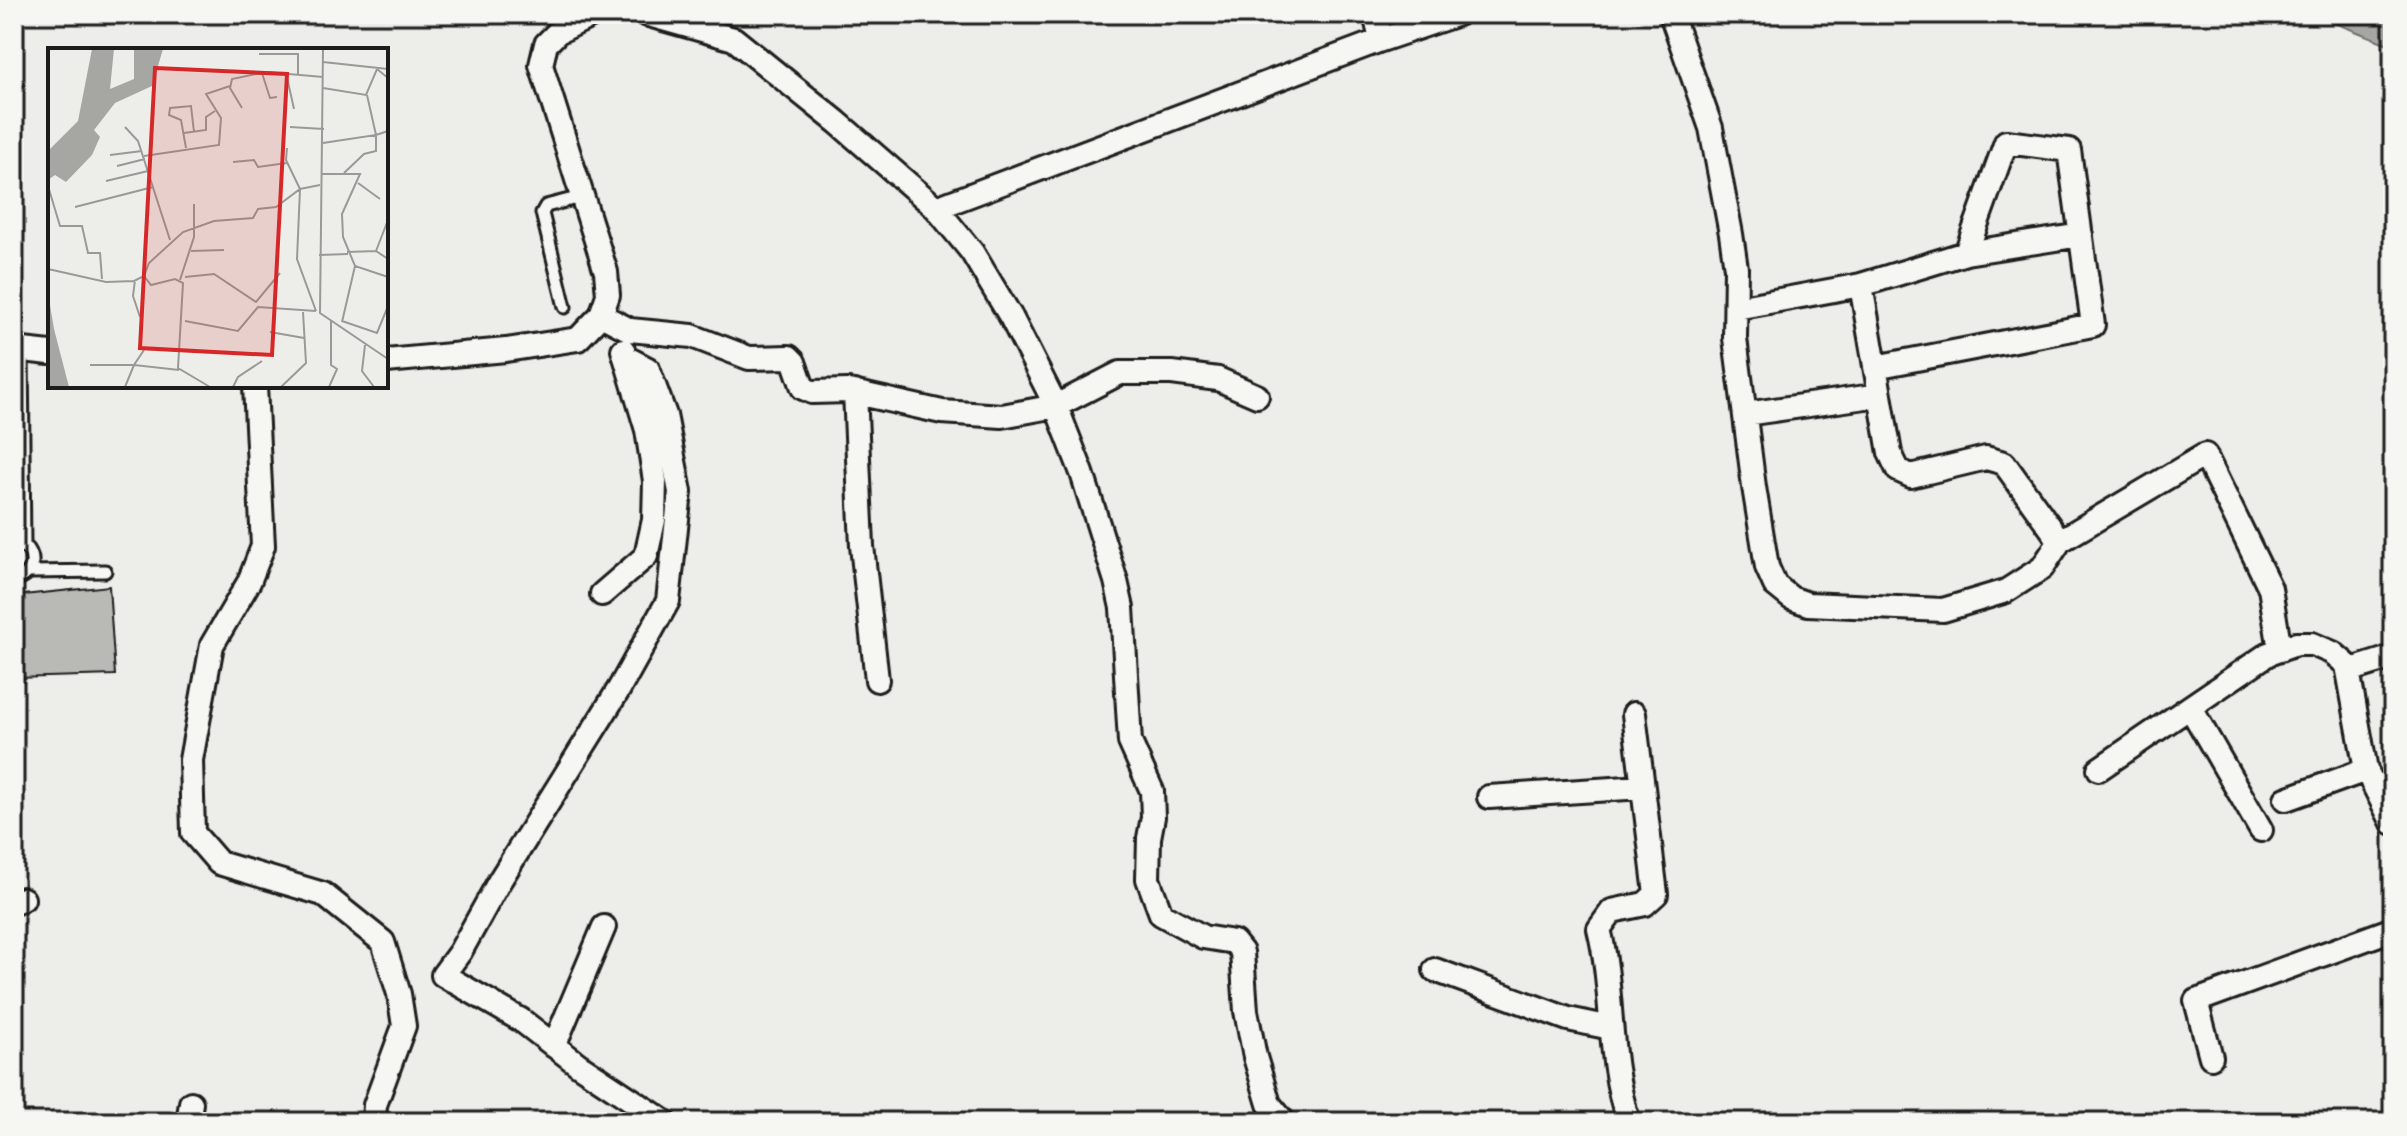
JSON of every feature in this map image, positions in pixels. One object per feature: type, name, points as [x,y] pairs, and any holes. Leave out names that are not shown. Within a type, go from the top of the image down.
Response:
[{"type":"street","points":[[595,14],[558,32],[546,44],[541,65],[606,272],[608,318],[625,357],[647,430],[655,481],[654,520],[646,556],[602,594]]},
{"type":"street","points":[[645,14],[734,39],[837,122],[936,208],[979,265],[1011,317],[1056,406],[1082,473],[1116,581],[1122,608],[1130,742],[1152,791],[1148,879],[1161,914],[1203,937],[1234,942],[1242,952],[1246,1011],[1255,1057],[1269,1104],[1284,1122]]},
{"type":"street","points":[[1375,14],[1381,40]]},
{"type":"street","points":[[936,208],[1381,40],[1458,14]]},
{"type":"street","points":[[1671,14],[1711,128],[1731,234],[1736,268],[1735,338],[1767,567],[1775,585],[1791,598],[1808,604],[1943,610],[2006,591],[2042,568],[2060,541],[2205,455],[2270,588],[2280,650]]},
{"type":"street","points":[[1875,367],[2093,325],[2069,150],[2006,142],[1966,253]]},
{"type":"street","points":[[1736,308],[1861,285],[1966,253],[2081,235]]},
{"type":"street","points":[[1861,285],[1890,453],[1898,470],[1911,476],[1986,458],[2004,463],[2060,541]]},
{"type":"street","points":[[388,361],[506,350],[578,339],[608,318]]},
{"type":"street","points":[[608,318],[630,330],[692,336],[749,358],[789,357],[794,362],[803,388],[812,392],[855,392],[971,416],[1002,416],[1056,406],[1120,373],[1172,373],[1218,379],[1257,396]]},
{"type":"street","points":[[18,350],[48,353]]},
{"type":"street","points":[[625,357],[648,369],[665,415],[680,492],[668,601],[619,689],[500,880],[460,952],[443,975],[521,1020],[665,1122]]},
{"type":"street","points":[[255,388],[263,546],[249,582],[212,645],[191,760],[193,833],[219,863],[323,894],[383,942],[399,994],[404,1026],[375,1105],[374,1122]]},
{"type":"street","points":[[855,392],[862,546],[877,680]]},
{"type":"street","points":[[1745,414],[1880,395]]},
{"type":"street","points":[[2099,769],[2268,654],[2296,644],[2312,644],[2333,653],[2347,665],[2366,770],[2393,823]]},
{"type":"street","points":[[2348,671],[2393,657]]},
{"type":"street","points":[[2190,707],[2261,830]]},
{"type":"street","points":[[1629,1122],[1619,1096],[1613,1064],[1606,957],[1599,929],[1612,911],[1645,904],[1656,894],[1634,714]]},
{"type":"street","points":[[2286,799],[2366,770]]},
{"type":"street","points":[[1489,797],[1643,787]]},
{"type":"street","points":[[554,1046],[604,927]]},
{"type":"street","points":[[2211,1057],[2196,1001],[2393,929]]},
{"type":"street","points":[[1435,970],[1568,1019],[1611,1028]]},
{"type":"lane","points":[[565,307],[542,213],[546,206],[581,197]]},
{"type":"lane","points":[[14,579],[24,576],[32,566],[31,554],[19,544],[18,350]]},
{"type":"lane","points":[[29,572],[105,571]]},
{"type":"shaded area","points":[[2312,14],[2393,14],[2393,46]]},
{"type":"building","points":[[109,586],[115,675],[14,678],[14,596]]}]
